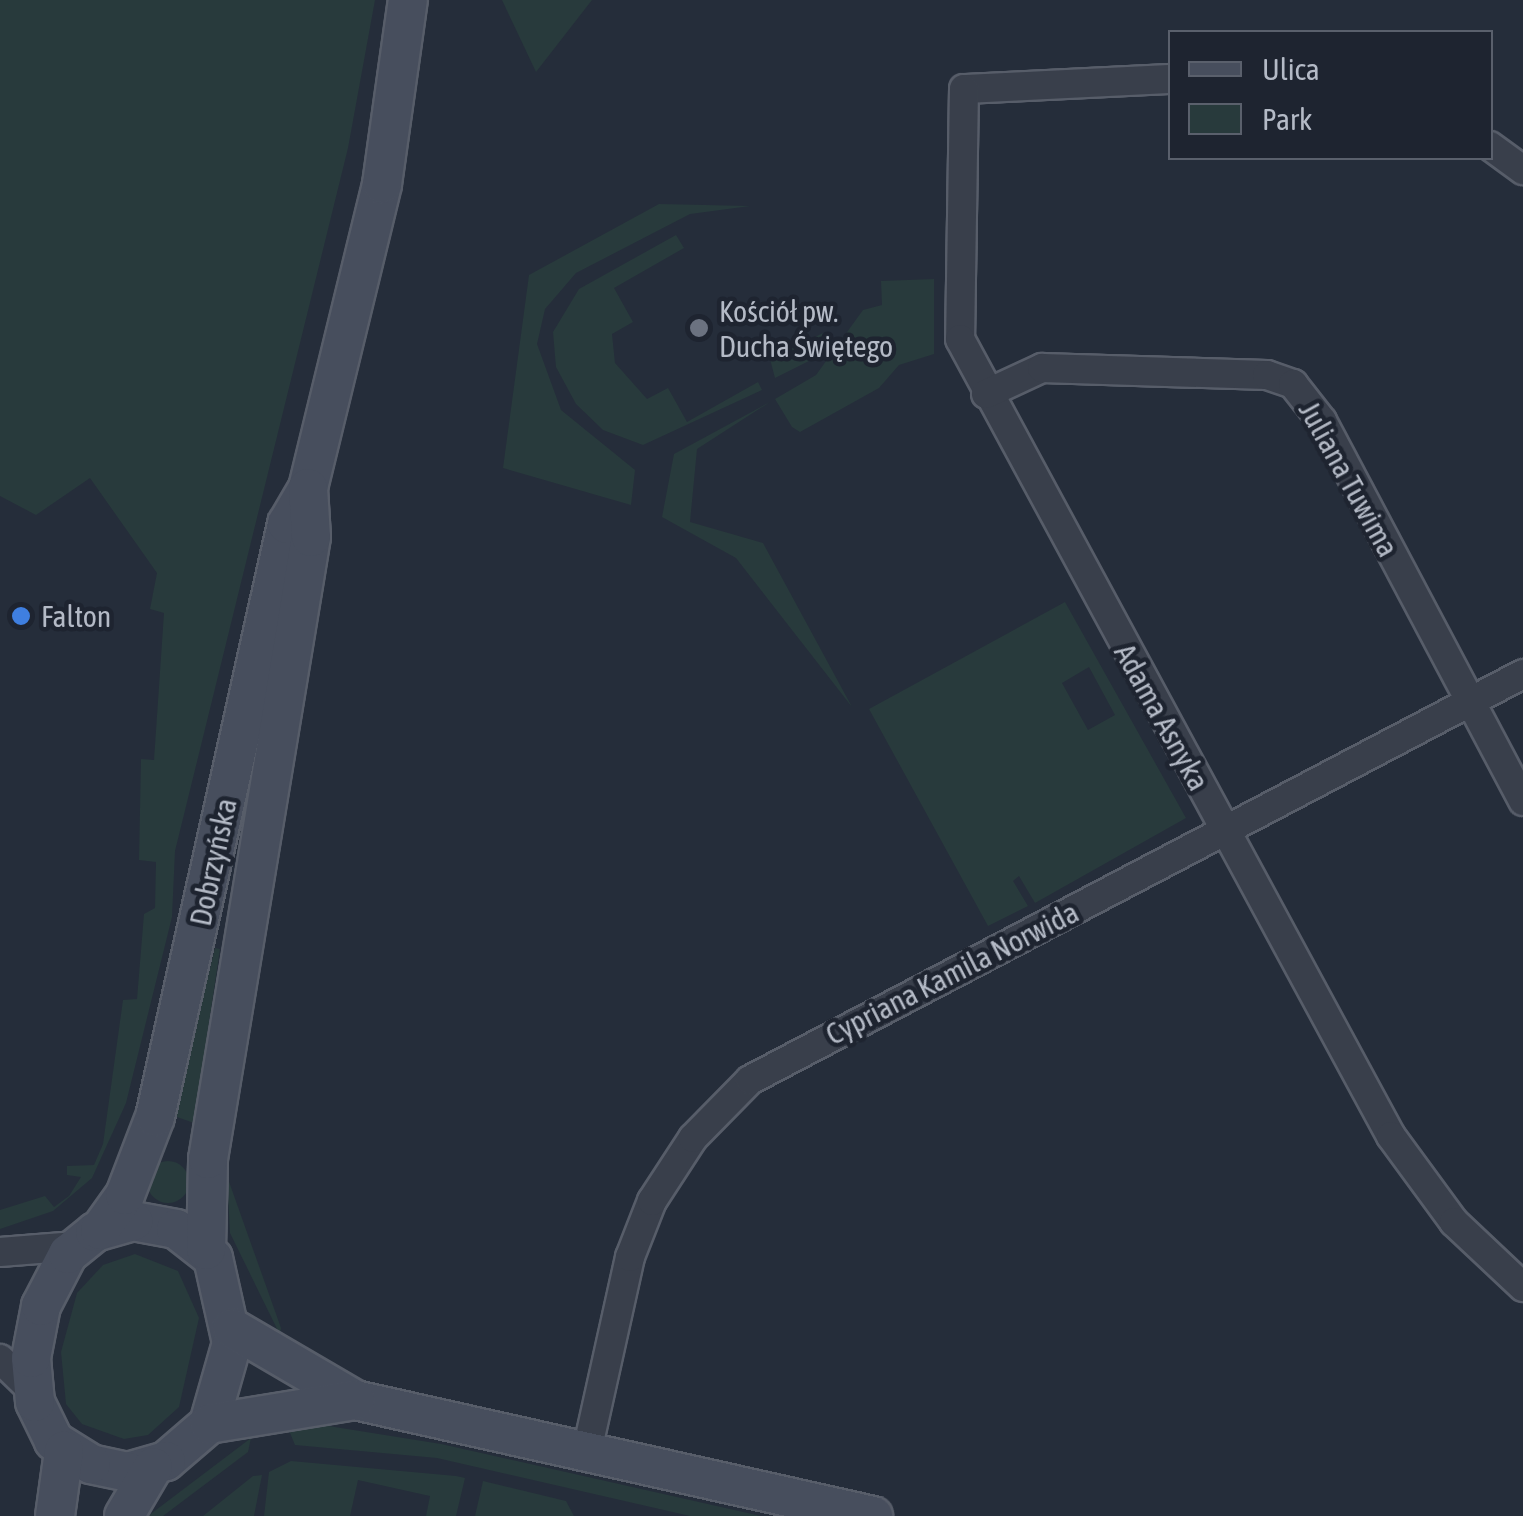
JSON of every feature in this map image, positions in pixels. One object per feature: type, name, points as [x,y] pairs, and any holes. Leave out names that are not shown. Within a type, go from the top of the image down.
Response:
[{"type":"main road","name":"Dobrzyńska","points":[[88,1238],[152,1128],[287,524],[308,488],[382,184],[408,0]]},
{"type":"main road","name":"Dobrzyńska","points":[[206,1250],[208,1159],[312,537],[308,488]]},
{"type":"main road","points":[[55,1516],[64,1451],[33,1392],[41,1306],[88,1238],[155,1222],[206,1250],[226,1284],[232,1328],[228,1378],[209,1424]]},
{"type":"main road","points":[[232,1328],[355,1400],[873,1516]]},
{"type":"main road","points":[[124,1516],[153,1468],[209,1424],[355,1400]]},
{"type":"main road","points":[[64,1451],[118,1472],[153,1468]]},
{"type":"street","name":"Adama Asnyka","points":[[1168,80],[964,89],[960,339],[986,394],[1408,1162],[1523,1287]]},
{"type":"street","points":[[1493,148],[1523,170]]},
{"type":"street","name":"Juliana Tuwima","points":[[986,394],[1042,368],[1267,375],[1293,384],[1322,422],[1523,801]]},
{"type":"street","name":"Cypriana Kamila Norwida","points":[[587,1451],[630,1257],[664,1180],[709,1118],[775,1063],[1226,834],[1523,674]]},
{"type":"street","points":[[0,1252],[88,1238]]},
{"type":"street","points":[[0,1360],[33,1392]]},
{"type":"green space","points":[[0,0],[375,0],[348,148],[175,851],[172,917],[126,1103],[92,1178],[53,1211],[0,1229],[0,1210],[45,1196],[54,1207],[69,1196],[81,1177],[67,1175],[67,1166],[94,1165],[103,1144],[123,1000],[137,999],[144,914],[155,908],[156,862],[139,860],[141,759],[154,760],[164,613],[150,609],[157,573],[90,478],[36,515],[0,496]]},
{"type":"green space","points":[[502,0],[592,0],[536,72]]},
{"type":"green space","points":[[659,204],[750,206],[690,214],[576,273],[545,309],[537,344],[561,410],[635,470],[631,505],[503,468],[529,275]]},
{"type":"green space","points":[[676,235],[684,248],[614,288],[633,322],[612,334],[615,363],[647,399],[668,388],[687,422],[758,382],[762,390],[643,445],[603,430],[576,404],[556,367],[553,332],[579,289]]},
{"type":"green space","points":[[934,279],[934,354],[899,365],[879,388],[800,432],[792,427],[775,399],[816,375],[863,310],[882,305],[881,281]]},
{"type":"green space","points":[[823,333],[811,360],[775,378],[770,359]]},
{"type":"green space","points":[[770,402],[697,449],[690,522],[763,543],[852,707],[736,558],[662,517],[674,454]]},
{"type":"green space","points":[[1065,602],[1186,818],[1035,903],[1019,876],[1013,881],[1028,906],[988,926],[869,709]],"holes":[[[1089,667],[1115,715],[1088,730],[1062,683]]]},
{"type":"green space","points":[[215,948],[220,949],[194,1123],[174,1116]]},
{"type":"green space","points":[[168,1161],[183,1167],[189,1182],[183,1197],[168,1203],[153,1197],[147,1182],[153,1167]]},
{"type":"green space","points":[[227,1176],[281,1328],[280,1335],[230,1233]]},
{"type":"green space","points":[[135,1254],[178,1271],[199,1318],[179,1407],[148,1435],[124,1439],[82,1424],[66,1404],[61,1352],[77,1293],[103,1265]]},
{"type":"green space","points":[[316,1424],[441,1444],[761,1516],[690,1516],[437,1458],[295,1445],[288,1428]]},
{"type":"green space","points":[[251,1438],[248,1452],[163,1516],[148,1516]]},
{"type":"green space","points":[[291,1461],[465,1478],[456,1516],[426,1516],[430,1496],[358,1480],[350,1516],[264,1516],[269,1472]]},
{"type":"green space","points":[[262,1475],[254,1516],[203,1516],[253,1476]]},
{"type":"green space","points":[[483,1481],[566,1501],[574,1516],[475,1516]]},
{"type":"place","name":"Kościół pw. Ducha Świętego","points":[[699,328]]},
{"type":"place","name":"Falton","points":[[21,616]]}]
